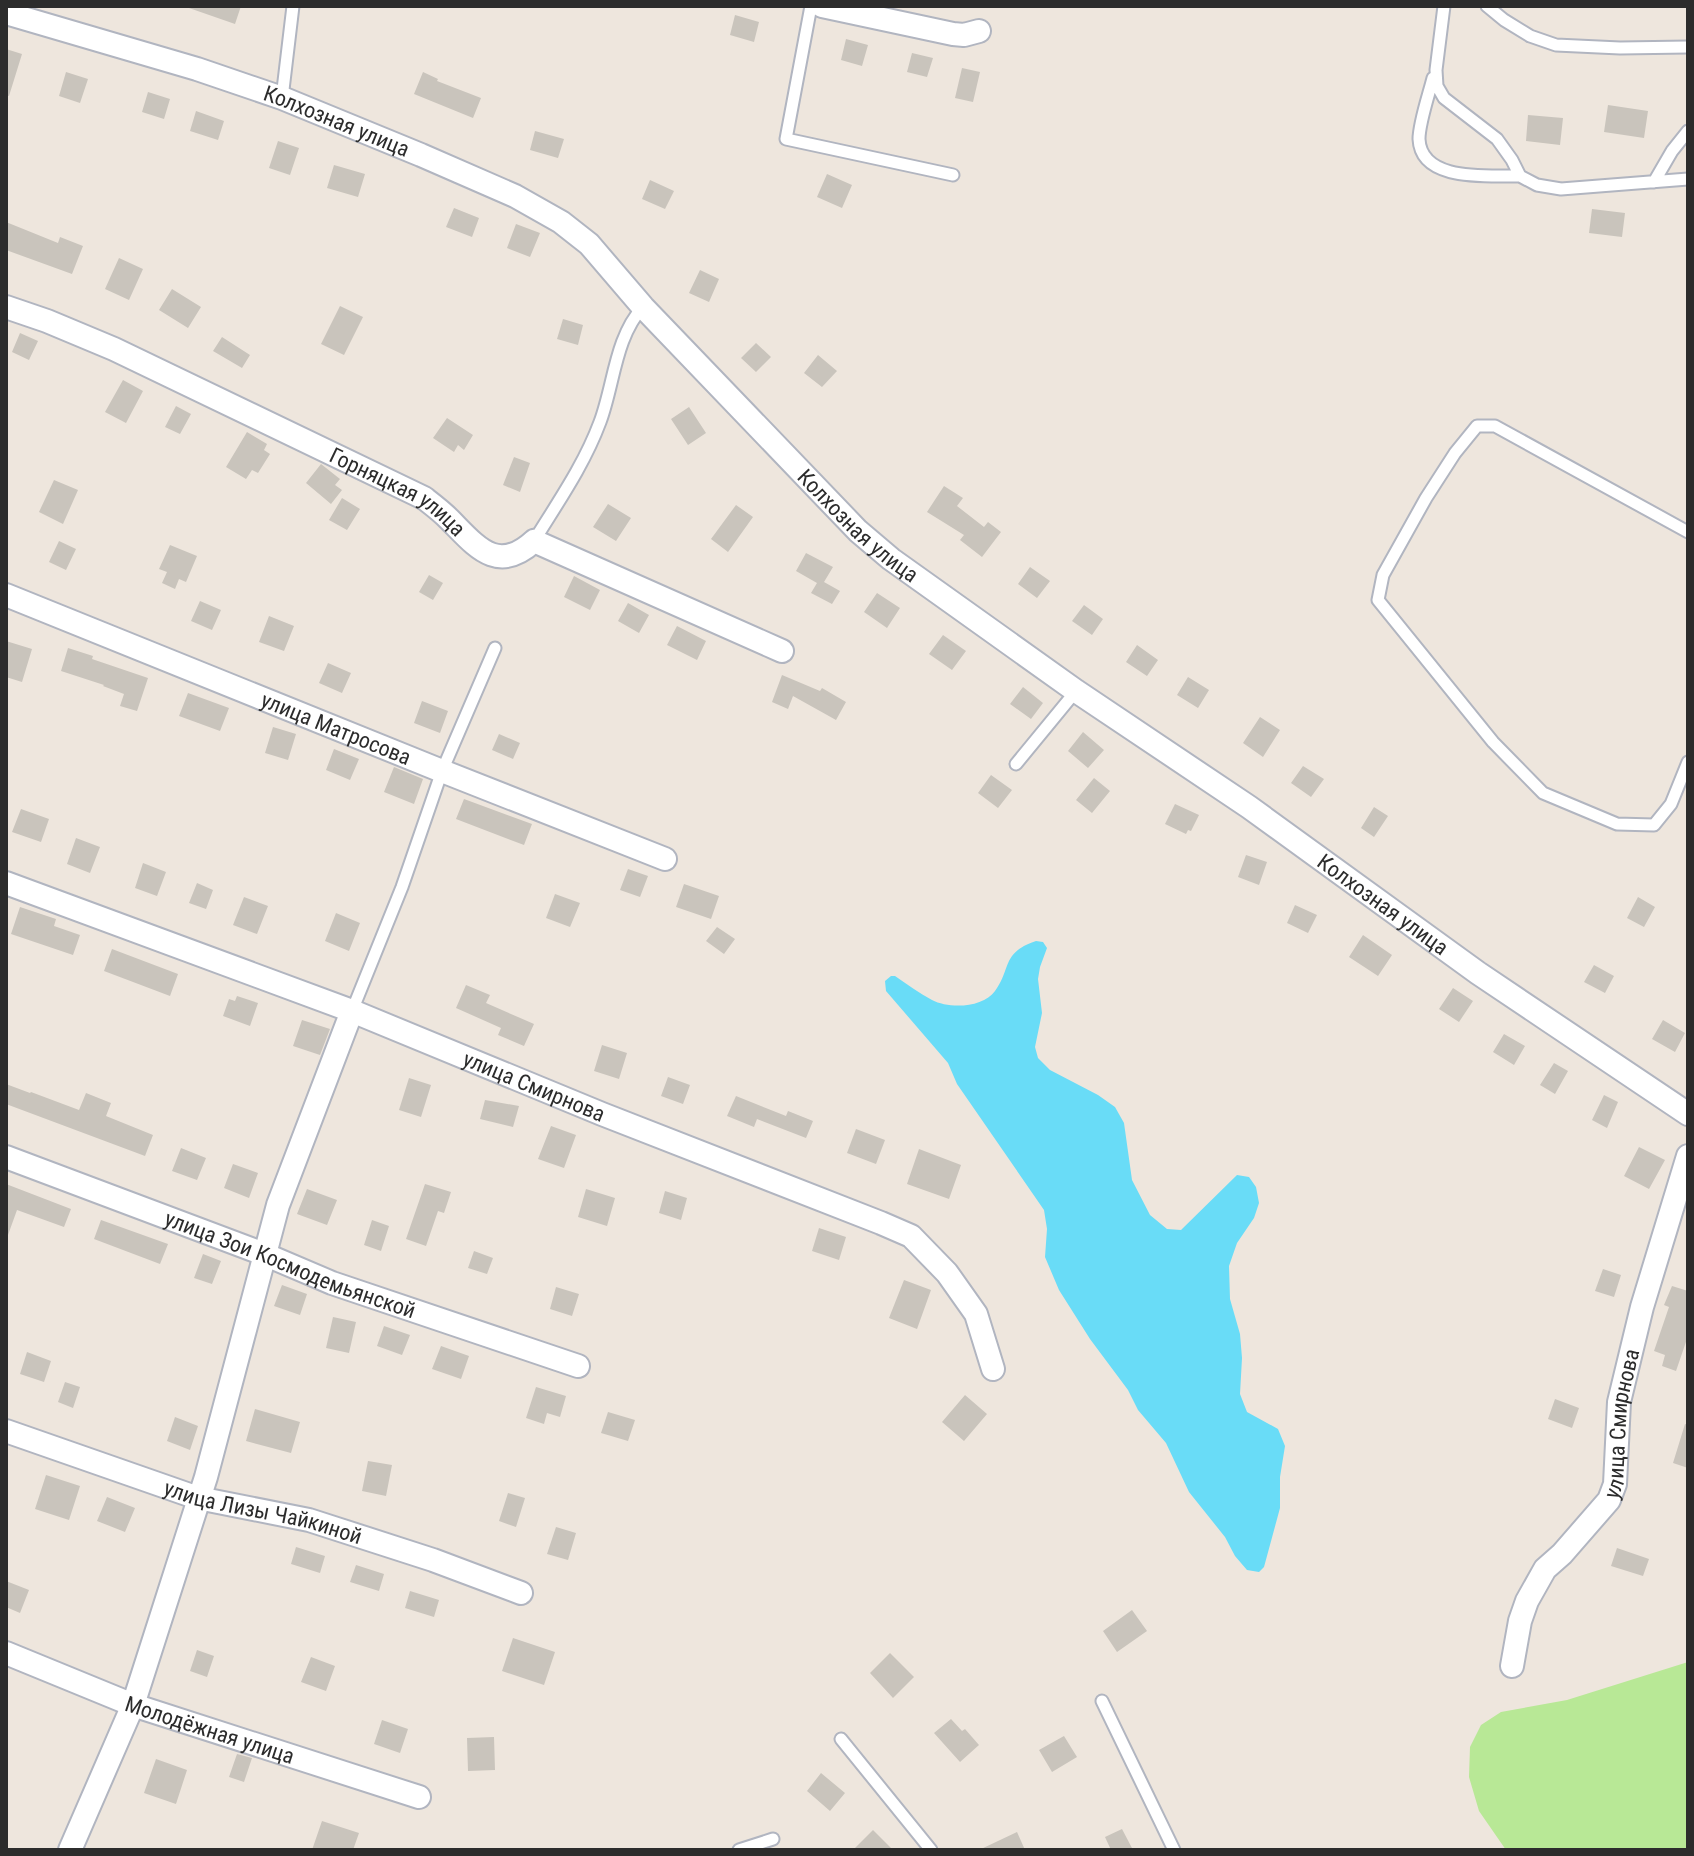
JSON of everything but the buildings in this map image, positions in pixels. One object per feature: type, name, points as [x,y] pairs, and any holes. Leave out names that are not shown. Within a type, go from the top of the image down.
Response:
[{"type":"street","points":[[822,6],[953,34],[979,31]]},
{"type":"street","name":"Колхозная улица","points":[[6,13],[197,69],[282,98],[515,196],[561,222],[589,244],[643,307],[858,531],[891,559],[1076,691],[1249,807],[1478,973],[1688,1114]]},
{"type":"street","name":"Горняцкая улица","points":[[6,307],[114,349],[424,498],[483,551],[495,556],[510,556],[522,552],[534,541]]},
{"type":"street","points":[[534,541],[782,651]]},
{"type":"street","name":"улица Матросова","points":[[6,595],[665,859]]},
{"type":"street","name":"улица Смирнова","points":[[6,883],[352,1011],[911,1236],[947,1273],[976,1314],[993,1369]]},
{"type":"street","points":[[70,1850],[133,1705],[206,1477],[278,1205],[352,1011]]},
{"type":"street","name":"улица Смирнова","points":[[1512,1666],[1520,1621],[1545,1569],[1599,1513],[1609,1500],[1615,1484],[1619,1402],[1642,1307],[1688,1156]]},
{"type":"street","name":"улица Зои Космодемьянской","points":[[6,1157],[264,1254],[332,1283],[578,1366]]},
{"type":"street","name":"улица Лизы Чайкиной","points":[[6,1431],[198,1498],[309,1520],[433,1560],[521,1593]]},
{"type":"street","name":"Молодёжная улица","points":[[6,1653],[133,1705],[419,1797]]},
{"type":"lane","points":[[282,98],[293,6]]},
{"type":"lane","points":[[811,6],[786,139],[953,175]]},
{"type":"lane","points":[[1444,6],[1436,70],[1419,139],[1423,156],[1437,168],[1451,174],[1520,176],[1537,185],[1561,189],[1688,179]]},
{"type":"lane","points":[[1487,6],[1530,36],[1556,45],[1688,47]]},
{"type":"lane","points":[[1436,70],[1437,86],[1444,98],[1497,139],[1520,176]]},
{"type":"lane","points":[[1654,182],[1688,131]]},
{"type":"lane","points":[[534,541],[584,459],[601,420],[623,342],[633,318],[643,307]]},
{"type":"lane","points":[[1688,532],[1495,426],[1477,426],[1426,498],[1383,575],[1378,600],[1493,742],[1543,793],[1617,824],[1654,825],[1671,804],[1688,762]]},
{"type":"lane","points":[[352,1011],[402,887],[442,771],[495,648]]},
{"type":"lane","points":[[1016,764],[1076,691]]},
{"type":"lane","points":[[1102,1701],[1174,1850]]},
{"type":"lane","points":[[841,1739],[931,1850]]},
{"type":"lane","points":[[739,1850],[773,1839]]},
{"type":"green space","points":[[1688,1662],[1688,1850],[1506,1850],[1479,1811],[1469,1777],[1470,1747],[1481,1725],[1501,1712],[1567,1700]]},
{"type":"water","points":[[1036,941],[1043,942],[1047,948],[1038,979],[1042,1013],[1035,1047],[1038,1058],[1050,1070],[1115,1107],[1124,1123],[1132,1180],[1150,1215],[1167,1229],[1181,1230],[1237,1175],[1249,1177],[1256,1187],[1259,1203],[1254,1218],[1237,1243],[1229,1266],[1230,1299],[1240,1334],[1240,1394],[1247,1412],[1278,1429],[1285,1446],[1280,1477],[1280,1508],[1264,1567],[1259,1572],[1247,1570],[1235,1556],[1225,1537],[1189,1492],[1166,1443],[1138,1410],[1128,1390],[1090,1339],[1059,1290],[1045,1257],[1047,1229],[1044,1210],[957,1084],[948,1063],[886,991],[885,981],[895,976],[939,1003],[956,1006],[974,1004],[990,997],[995,991],[1017,950]]}]
